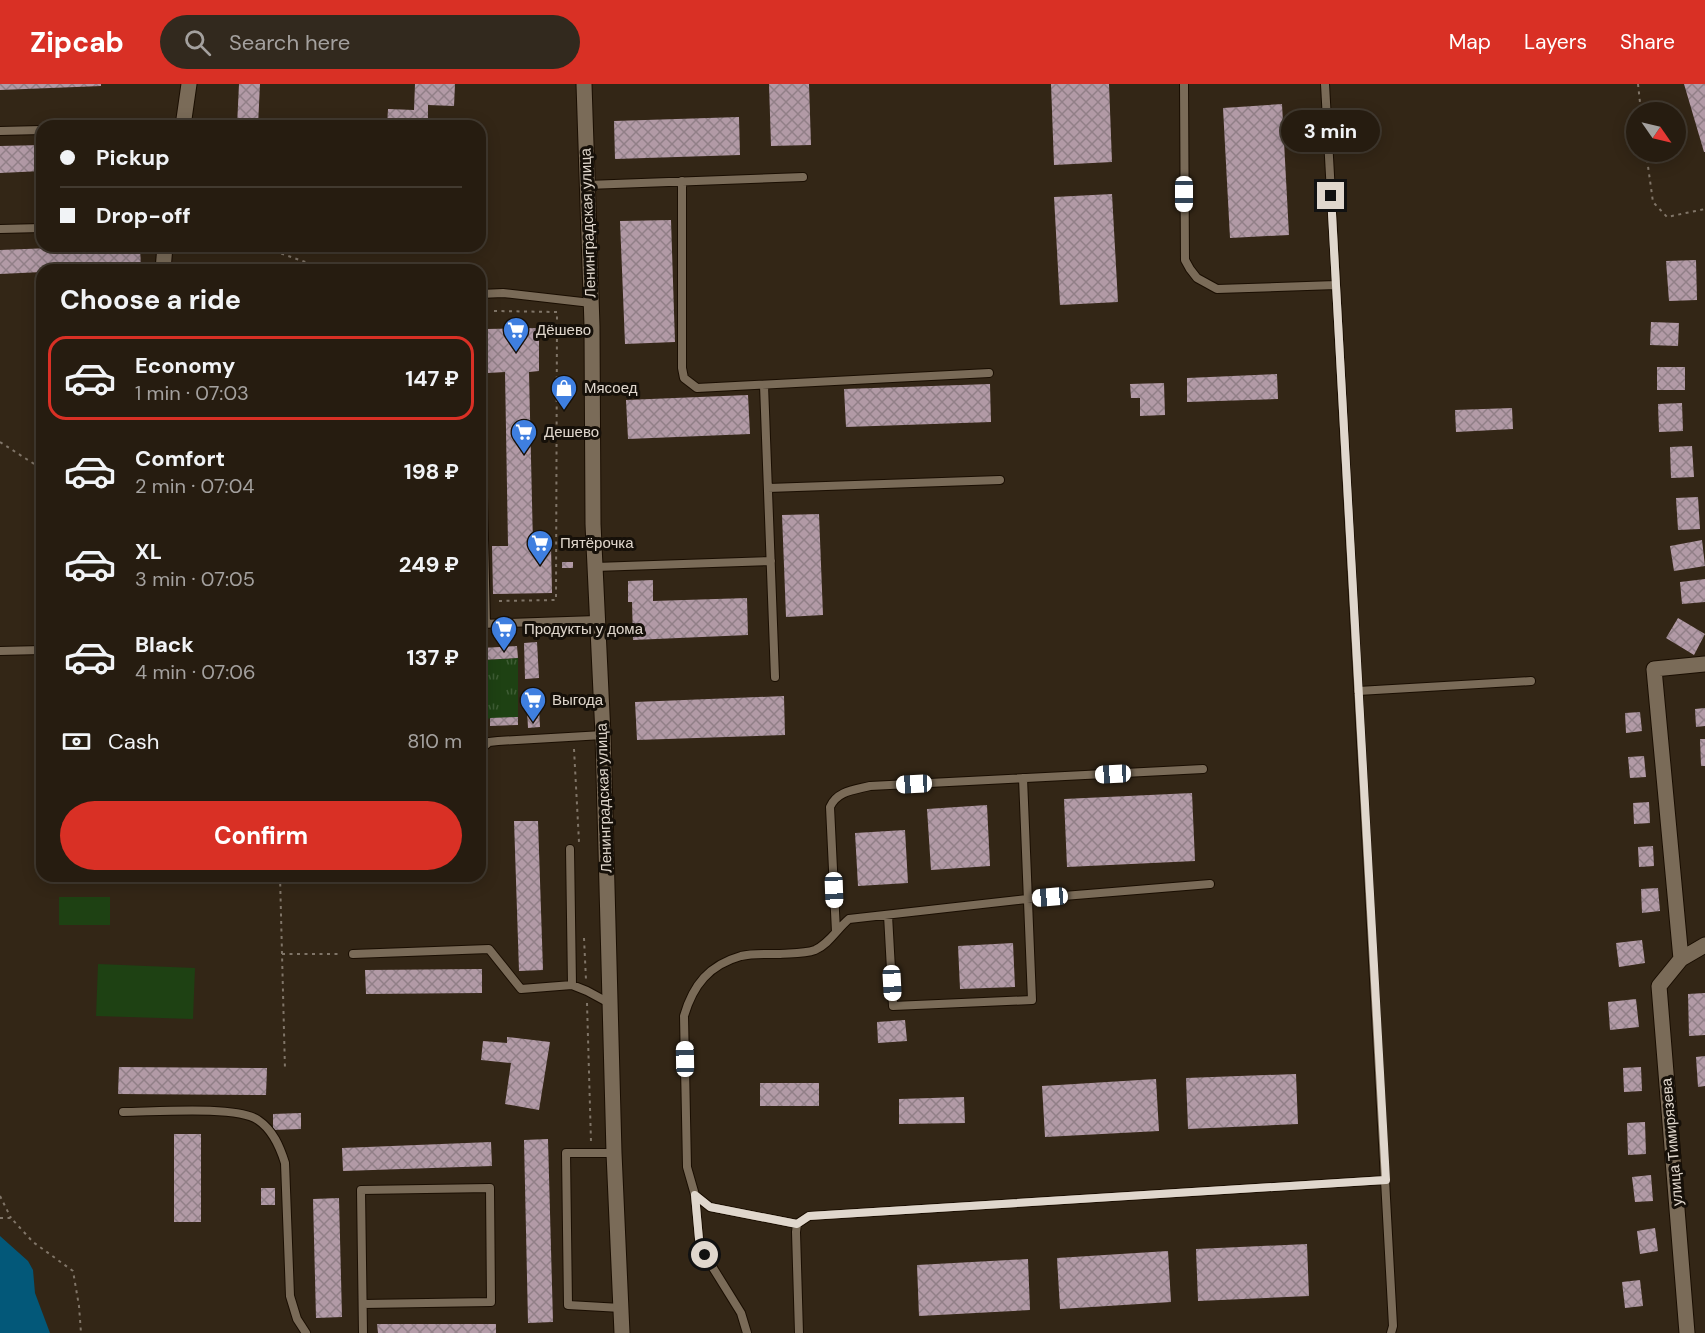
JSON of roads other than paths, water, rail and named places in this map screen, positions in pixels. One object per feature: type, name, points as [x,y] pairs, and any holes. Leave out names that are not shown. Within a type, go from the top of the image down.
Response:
[{"type":"street","points":[[184,120],[189,84]]},
{"type":"street","name":"Ленинградская улица","points":[[584,84],[591,303],[594,567],[603,735],[614,1153],[622,1333]]},
{"type":"street","points":[[1681,959],[1654,669],[1705,664]]},
{"type":"street","name":"улица Тимирязева","points":[[1687,1333],[1659,986],[1681,959],[1705,945]]},
{"type":"lane","points":[[1184,84],[1185,260],[1190,269],[1197,278],[1217,289],[1336,285]]},
{"type":"lane","points":[[1325,84],[1394,1326],[1391,1333]]},
{"type":"lane","points":[[0,130],[36,130]]},
{"type":"lane","points":[[587,185],[803,177]]},
{"type":"lane","points":[[682,181],[682,368],[684,378],[697,388],[989,373]]},
{"type":"lane","points":[[0,229],[36,228]]},
{"type":"lane","points":[[486,294],[503,293],[591,303]]},
{"type":"lane","points":[[764,385],[776,677]]},
{"type":"lane","points":[[768,488],[1000,480]]},
{"type":"lane","points":[[594,567],[771,561]]},
{"type":"lane","points":[[486,624],[597,620]]},
{"type":"lane","points":[[0,651],[36,650]]},
{"type":"lane","points":[[1359,691],[1531,681]]},
{"type":"lane","points":[[486,745],[489,742],[603,735]]},
{"type":"lane","points":[[836,932],[830,807],[834,799],[846,792],[870,786],[1203,769]]},
{"type":"lane","points":[[888,915],[893,1006],[1032,999],[1023,778]]},
{"type":"lane","points":[[570,849],[572,985]]},
{"type":"lane","points":[[747,1333],[741,1313],[705,1255],[699,1239],[695,1195],[687,1167],[684,1016],[689,998],[708,972],[743,955],[802,953],[814,950],[825,944],[849,919],[1027,899],[1210,884]]},
{"type":"lane","points":[[353,954],[489,949],[521,989],[572,985],[611,1004]]},
{"type":"lane","points":[[123,1112],[222,1111],[243,1113],[258,1119],[270,1132],[280,1146],[285,1163],[290,1296],[297,1319],[306,1333]]},
{"type":"lane","points":[[614,1153],[566,1153],[568,1305],[621,1308]]},
{"type":"lane","points":[[695,1195],[710,1207],[797,1224],[809,1216],[1386,1180]]},
{"type":"lane","points":[[363,1304],[491,1302],[490,1188],[361,1190],[363,1333]]},
{"type":"lane","points":[[797,1224],[799,1333]]},
{"type":"water","points":[[0,1236],[28,1261],[33,1270],[35,1293],[50,1333],[0,1333]]},
{"type":"place","name":"Дёшево","points":[[516,353]]},
{"type":"place","name":"Мясоед","points":[[564,411]]},
{"type":"place","name":"Дешево","points":[[524,455]]},
{"type":"place","name":"Пятёрочка","points":[[540,566]]},
{"type":"place","name":"Продукты у дома","points":[[504,652]]},
{"type":"place","name":"Выгода","points":[[533,723]]}]
